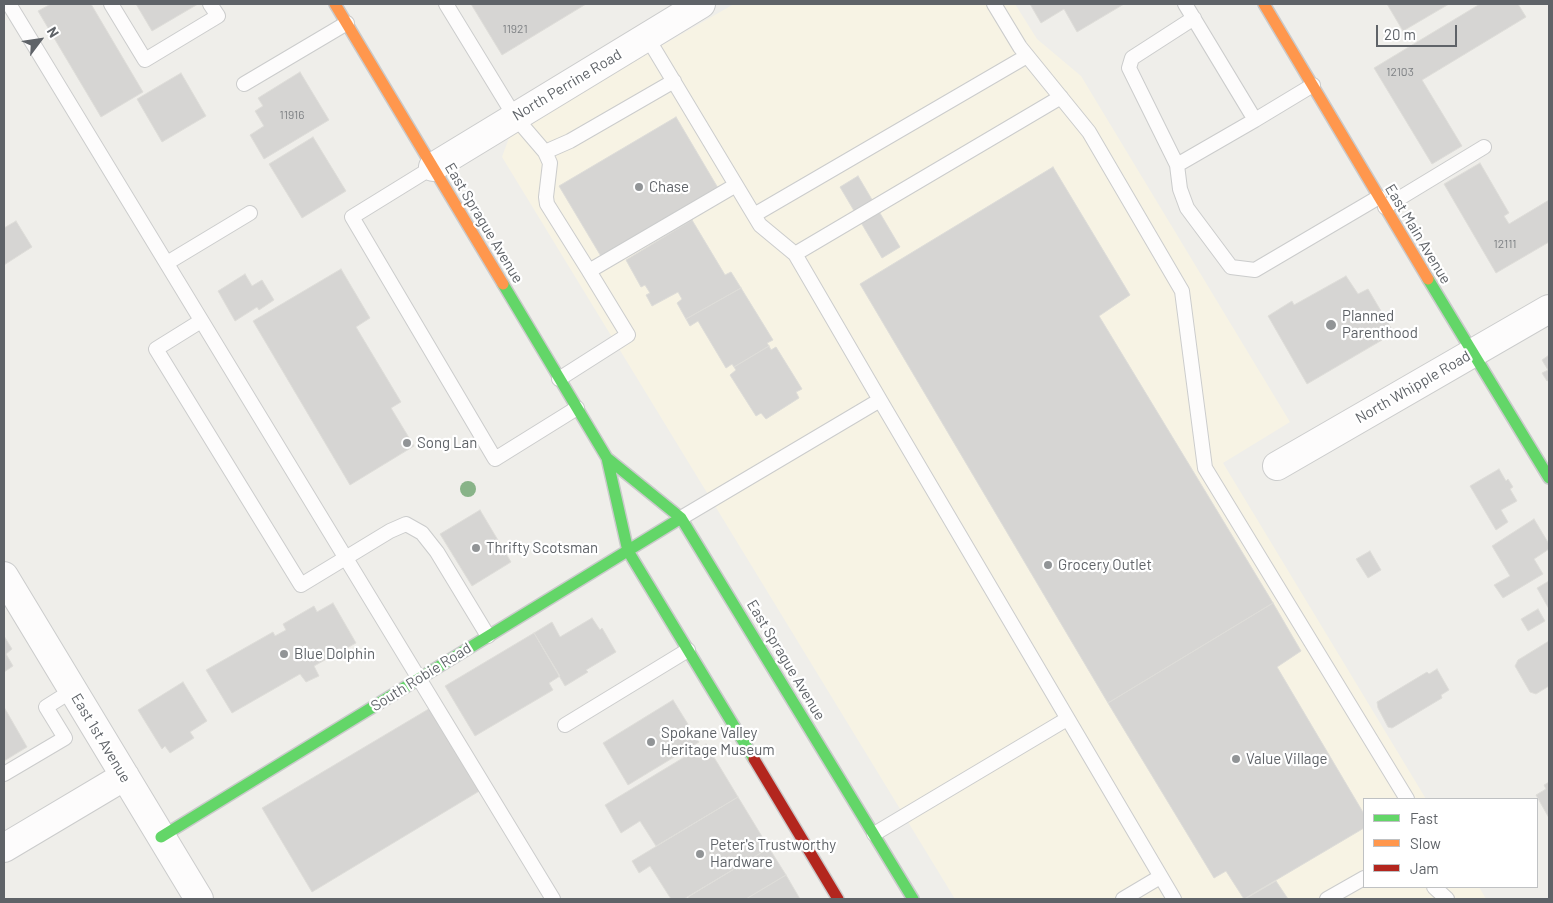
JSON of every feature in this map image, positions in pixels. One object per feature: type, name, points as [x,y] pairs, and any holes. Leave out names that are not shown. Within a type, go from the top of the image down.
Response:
[{"type":"main road","name":"East Sprague Avenue","points":[[335,4],[607,458],[628,551],[838,899]]},
{"type":"main road","name":"East Main Avenue","points":[[1264,4],[1472,353],[1549,478]]},
{"type":"main road","name":"East Sprague Avenue","points":[[607,458],[681,518],[913,899]]},
{"type":"main road","name":"South Robie Road","points":[[161,837],[681,518]]},
{"type":"street","name":"North Perrine Road","points":[[433,167],[701,4]]},
{"type":"street","name":"North Whipple Road","points":[[1278,466],[1549,309]]},
{"type":"street","name":"East 1st Avenue","points":[[4,576],[199,899]]},
{"type":"street","points":[[4,848],[125,776]]},
{"type":"lane","points":[[9,4],[553,899]]},
{"type":"lane","points":[[111,4],[145,60],[218,16],[210,4]]},
{"type":"lane","points":[[446,4],[515,117],[545,152],[550,163],[546,197],[547,204],[628,335],[559,379]]},
{"type":"lane","points":[[994,4],[1020,47],[1089,132],[1182,291],[1205,468],[1406,798]]},
{"type":"lane","points":[[1185,4],[1255,120]]},
{"type":"lane","points":[[1194,18],[1132,58],[1129,68],[1177,165],[1180,189],[1187,208],[1231,267],[1255,270],[1484,146]]},
{"type":"lane","points":[[244,84],[347,23]]},
{"type":"lane","points":[[647,37],[760,225],[795,254],[1174,899]]},
{"type":"lane","points":[[754,215],[1027,56]]},
{"type":"lane","points":[[545,152],[570,141],[674,81]]},
{"type":"lane","points":[[1177,165],[1312,85]]},
{"type":"lane","points":[[795,254],[1061,97]]},
{"type":"lane","points":[[433,167],[352,217],[495,459],[577,408]]},
{"type":"lane","points":[[589,271],[736,185]]},
{"type":"lane","points":[[166,263],[250,213]]},
{"type":"lane","points":[[201,321],[156,349],[301,585],[390,531],[406,524],[422,533],[437,552],[488,636]]},
{"type":"lane","points":[[681,518],[880,400]]},
{"type":"lane","points":[[565,725],[688,650]]},
{"type":"lane","points":[[4,774],[65,738],[46,707],[73,690]]},
{"type":"lane","points":[[874,834],[1067,719]]},
{"type":"lane","points":[[1123,899],[1160,877]]},
{"type":"lane","points":[[1327,899],[1363,879]]},
{"type":"lane","points":[[1435,888],[1445,899]]},
{"type":"shaded area","points":[[734,4],[1015,4],[1037,39],[1081,76],[1290,422],[1223,463],[1425,798],[1363,798],[1363,888],[1480,888],[1486,899],[955,899],[502,157],[511,132]]},
{"type":"building","points":[[51,4],[91,4],[143,92],[101,117],[38,11]]},
{"type":"building","points":[[136,4],[198,4],[152,31]]},
{"type":"building","points":[[471,4],[586,4],[502,55]]},
{"type":"building","points":[[1030,4],[1124,4],[1077,32],[1064,9],[1041,23]]},
{"type":"building","points":[[1387,4],[1449,4],[1403,31]]},
{"type":"building","points":[[1480,4],[1518,4],[1526,17],[1422,80],[1462,146],[1432,164],[1374,68]]},
{"type":"building","points":[[300,72],[329,120],[264,159],[250,135],[264,126],[255,111],[263,106],[258,98]]},
{"type":"building","points":[[181,73],[206,116],[162,142],[137,99]]},
{"type":"building","name":"Chase","points":[[676,117],[718,188],[602,258],[559,186]]},
{"type":"building","points":[[313,137],[346,191],[302,218],[269,164]]},
{"type":"building","points":[[1480,163],[1509,213],[1504,216],[1509,224],[1549,200],[1549,242],[1496,273],[1444,184]]},
{"type":"building","points":[[1053,167],[1130,295],[1099,316],[1273,603],[1108,703],[860,284]]},
{"type":"building","points":[[858,176],[900,247],[882,258],[840,187]]},
{"type":"building","points":[[692,220],[725,275],[731,272],[741,288],[686,319],[677,303],[682,299],[678,292],[652,306],[646,295],[650,293],[645,285],[641,287],[626,260]]},
{"type":"building","points":[[16,221],[32,247],[4,265],[4,228]]},
{"type":"building","points":[[341,269],[370,318],[356,327],[401,402],[391,408],[414,446],[350,485],[253,321]]},
{"type":"building","points":[[245,274],[252,286],[262,280],[274,300],[259,310],[257,307],[235,321],[218,291]]},
{"type":"building","name":"Planned Parenthood","points":[[1346,276],[1358,294],[1368,289],[1394,333],[1307,384],[1268,316],[1292,301],[1294,305]]},
{"type":"building","points":[[741,288],[773,340],[767,343],[769,346],[734,367],[732,364],[726,368],[698,321],[690,326],[686,319]]},
{"type":"building","points":[[769,346],[771,350],[776,347],[802,389],[796,392],[799,398],[766,419],[761,413],[756,416],[730,375],[736,370],[734,367]]},
{"type":"building","points":[[1549,355],[1549,380],[1547,381],[1542,373],[1548,370],[1542,360]]},
{"type":"building","points":[[1499,469],[1506,481],[1508,479],[1513,487],[1510,489],[1517,501],[1501,510],[1508,522],[1496,530],[1470,486]]},
{"type":"building","name":"Thrifty Scotsman","points":[[480,510],[511,562],[472,586],[440,534]]},
{"type":"building","points":[[1534,519],[1549,544],[1549,549],[1534,559],[1543,574],[1503,598],[1494,585],[1510,576],[1492,546]]},
{"type":"building","points":[[1370,551],[1381,570],[1368,578],[1356,559]]},
{"type":"building","points":[[1549,581],[1549,609],[1537,588]]},
{"type":"building","name":"Blue Dolphin","points":[[333,603],[356,643],[314,666],[319,676],[306,682],[300,674],[232,713],[206,670],[273,632],[275,636],[286,630],[283,624],[314,606],[317,612]]},
{"type":"building","name":"Value Village","points":[[1273,603],[1301,651],[1277,667],[1363,812],[1363,829],[1244,899],[1226,871],[1214,878],[1108,703]]},
{"type":"building","points":[[1538,609],[1545,621],[1528,631],[1521,619]]},
{"type":"building","points":[[592,618],[600,630],[602,628],[616,652],[586,670],[588,672],[565,686],[534,633],[552,622],[560,637]]},
{"type":"building","points":[[534,633],[560,676],[549,683],[553,690],[475,736],[445,686]]},
{"type":"building","points":[[4,636],[12,649],[6,654],[13,666],[4,672]]},
{"type":"building","points":[[1549,641],[1549,686],[1536,694],[1530,692],[1515,666],[1518,660]]},
{"type":"building","points":[[1437,669],[1449,690],[1441,695],[1442,698],[1392,728],[1388,727],[1378,708],[1377,702],[1427,672],[1429,674]]},
{"type":"building","points":[[183,682],[207,721],[190,732],[194,738],[170,753],[165,746],[162,749],[138,710]]},
{"type":"building","name":"Spokane Valley Heritage Museum","points":[[673,700],[699,742],[628,785],[603,743]]},
{"type":"building","points":[[4,707],[27,747],[4,761]]},
{"type":"building","points":[[432,707],[481,790],[312,892],[262,808]]},
{"type":"building","points":[[706,744],[738,797],[656,846],[640,821],[621,833],[605,805]]},
{"type":"building","points":[[1549,782],[1549,818],[1536,795],[1546,789],[1544,785]]},
{"type":"building","name":"Peter's Trustworthy Hardware","points":[[738,797],[769,848],[684,899],[671,899],[650,866],[639,873],[632,861]]},
{"type":"building","points":[[769,848],[786,875],[746,899],[689,899],[688,897]]},
{"type":"building","points":[[786,875],[800,899],[746,899]]},
{"type":"building","points":[[1276,881],[1288,899],[1245,899]]},
{"type":"traffic: fast","points":[[1428,279],[1549,478]]},
{"type":"traffic: fast","points":[[503,284],[607,458],[628,551],[754,759]]},
{"type":"traffic: fast","points":[[607,458],[681,518],[913,899]]},
{"type":"traffic: fast","points":[[161,837],[681,518]]},
{"type":"traffic: slow","points":[[335,4],[503,284]]},
{"type":"traffic: slow","points":[[1264,4],[1428,279]]},
{"type":"traffic: jam","points":[[754,759],[838,899]]},
{"type":"place","name":"Chase","points":[[639,187]]},
{"type":"place","name":"Planned Parenthood","points":[[1331,325]]},
{"type":"place","name":"Song Lan","points":[[407,443]]},
{"type":"place","name":"Thrifty Scotsman","points":[[476,548]]},
{"type":"place","name":"Grocery Outlet","points":[[1048,565]]},
{"type":"place","name":"Blue Dolphin","points":[[284,654]]},
{"type":"place","name":"Spokane Valley Heritage Museum","points":[[651,742]]},
{"type":"place","name":"Value Village","points":[[1236,759]]},
{"type":"place","name":"Peter's Trustworthy Hardware","points":[[700,854]]}]
